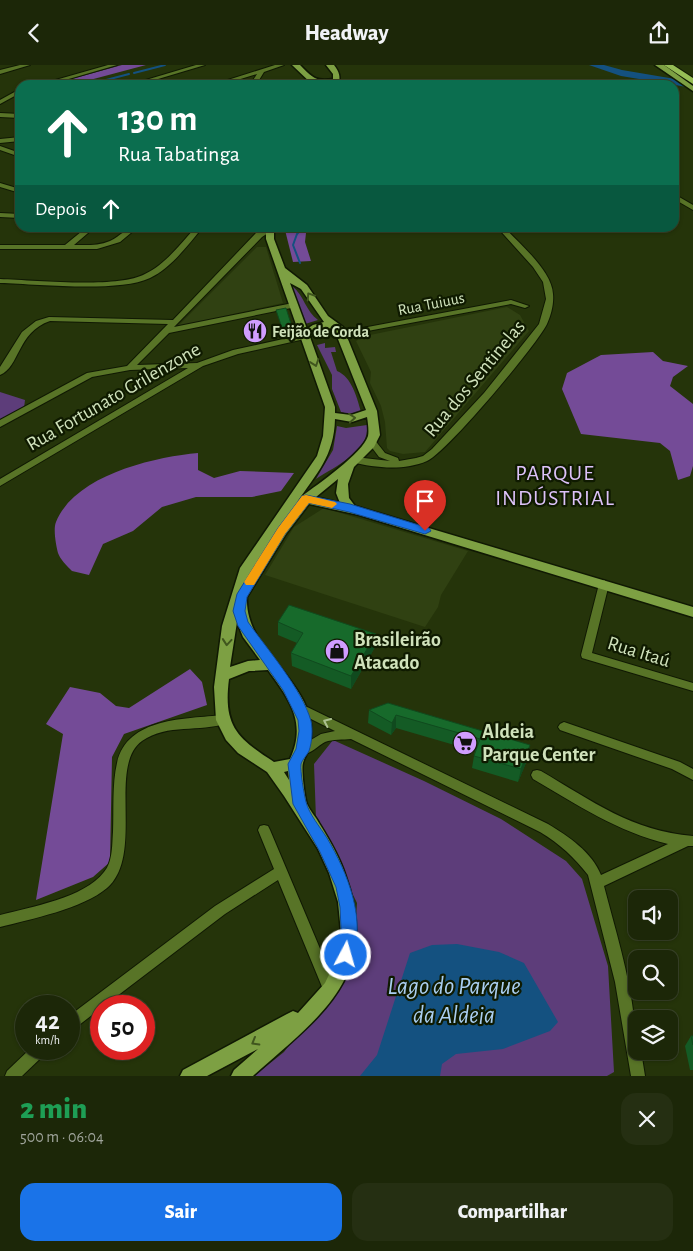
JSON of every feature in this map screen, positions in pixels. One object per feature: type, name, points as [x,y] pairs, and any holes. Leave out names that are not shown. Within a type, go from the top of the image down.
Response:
[{"type":"highway","points":[[668,65],[692,85]]},
{"type":"highway","points":[[677,65],[693,76]]},
{"type":"main road","points":[[296,65],[311,80]]},
{"type":"main road","points":[[330,65],[337,74],[336,80]]},
{"type":"main road","points":[[659,65],[680,80],[692,85]]},
{"type":"main road","points":[[240,1076],[313,1009],[330,989],[346,955],[349,928],[348,907],[335,869],[300,804],[272,768],[243,749],[231,736],[223,720],[221,701],[229,626],[246,568],[322,457],[329,435],[330,415],[306,336],[293,305],[270,232]]},
{"type":"main road","points":[[282,268],[294,281],[304,287],[325,317],[339,330],[372,411],[374,428],[371,441],[352,463],[306,499],[282,531],[241,597],[239,611],[242,623],[288,687],[301,709],[306,731],[303,750],[295,764],[300,804]]},
{"type":"main road","points":[[306,336],[312,328],[319,325],[339,330]]},
{"type":"main road","points":[[330,415],[352,419],[372,411]]},
{"type":"main road","points":[[350,508],[343,500],[340,492],[352,463]]},
{"type":"main road","points":[[306,499],[350,508],[693,612]]},
{"type":"main road","points":[[224,675],[248,666],[271,664]]},
{"type":"main road","points":[[272,768],[295,764]]},
{"type":"main road","points":[[189,1076],[249,1046],[313,1009]]},
{"type":"street","points":[[0,72],[17,65]]},
{"type":"street","points":[[0,72],[27,65]]},
{"type":"street","points":[[59,80],[114,65]]},
{"type":"street","points":[[150,80],[202,65]]},
{"type":"street","points":[[232,80],[282,65]]},
{"type":"street","points":[[256,80],[262,71]]},
{"type":"street","points":[[0,102],[15,94]]},
{"type":"street","points":[[0,115],[15,116]]},
{"type":"street","points":[[0,141],[15,140]]},
{"type":"street","points":[[0,148],[15,153]]},
{"type":"street","points":[[0,185],[15,190]]},
{"type":"street","points":[[679,199],[693,207]]},
{"type":"street","points":[[0,215],[15,216]]},
{"type":"street","points":[[67,247],[86,232]]},
{"type":"street","points":[[0,247],[97,247],[113,243],[130,232]]},
{"type":"street","points":[[0,281],[118,282],[139,280],[158,269],[195,232]]},
{"type":"street","points":[[130,368],[253,243],[270,232]]},
{"type":"street","name":"Rua dos Sentinelas","points":[[352,463],[409,462],[426,459],[437,450],[528,347],[543,324],[549,301],[546,282],[504,232]]},
{"type":"street","name":"Rua Tuiuus","points":[[339,330],[511,302],[525,306]]},
{"type":"street","points":[[166,331],[293,305]]},
{"type":"street","points":[[0,373],[27,330],[38,321],[49,319],[174,322]]},
{"type":"street","name":"Rua Fortunato Grilenzone","points":[[0,483],[200,365],[230,354],[306,336]]},
{"type":"street","points":[[0,424],[84,378],[130,368],[200,365]]},
{"type":"street","points":[[371,441],[376,450],[388,459],[409,462]]},
{"type":"street","name":"Rua Itaú","points":[[604,584],[586,655],[693,687]]},
{"type":"street","points":[[301,709],[557,836],[582,857],[594,873],[622,981],[638,1076]]},
{"type":"street","points":[[0,921],[67,901],[102,884],[110,875],[116,860],[123,760],[128,746],[137,737],[170,727],[223,720]]},
{"type":"street","points":[[564,727],[676,765],[693,775]]},
{"type":"street","points":[[303,750],[325,737],[352,734]]},
{"type":"street","points":[[537,775],[640,830],[659,838],[690,841]]},
{"type":"street","points":[[264,830],[280,873],[330,989]]},
{"type":"street","points":[[596,883],[690,841]]},
{"type":"street","points":[[80,1016],[213,915],[280,873]]},
{"type":"street","points":[[12,1076],[29,1060]]},
{"type":"shaded area","points":[[122,65],[146,65],[90,80],[68,80]]},
{"type":"shaded area","points":[[286,232],[308,232],[306,233],[305,242],[311,261],[293,262]]},
{"type":"shaded area","points":[[257,247],[266,247],[283,303],[178,326]]},
{"type":"shaded area","points":[[292,286],[314,317],[318,320],[305,324]]},
{"type":"shaded area","points":[[507,307],[520,315],[529,331],[425,452],[403,454],[390,451],[387,448],[385,422],[381,406],[370,383],[371,372],[356,341],[365,336]]},
{"type":"shaded area","points":[[325,343],[325,348],[335,347],[336,352],[331,352],[337,371],[347,378],[350,383],[356,394],[361,412],[352,415],[341,412],[332,389],[332,375],[317,345]]},
{"type":"shaded area","points":[[653,352],[663,361],[688,366],[673,377],[670,386],[693,404],[693,466],[690,476],[678,480],[670,451],[660,443],[581,434],[562,389],[567,373],[601,355]]},
{"type":"shaded area","points":[[0,392],[25,400],[24,408],[0,421]]},
{"type":"shaded area","points":[[367,425],[363,443],[357,451],[316,479],[333,450],[337,426],[346,428]]},
{"type":"shaded area","points":[[198,453],[198,470],[214,478],[240,471],[294,473],[281,491],[252,497],[196,497],[162,507],[133,531],[103,544],[89,575],[72,571],[64,562],[57,550],[55,525],[66,506],[80,492],[118,471],[139,464]]},
{"type":"shaded area","points":[[324,508],[468,551],[441,595],[438,607],[425,627],[265,575],[294,527]]},
{"type":"shaded area","points":[[190,669],[202,682],[207,705],[124,734],[112,757],[110,862],[93,877],[36,900],[63,734],[46,724],[70,687],[100,693],[116,706],[129,708]]},
{"type":"shaded area","points":[[333,740],[424,781],[501,819],[566,861],[582,879],[608,966],[614,1072],[607,1076],[254,1076],[284,1052],[353,961],[357,903],[316,819],[314,764]]},
{"type":"water","name":"Lago do Parque da Aldeia","points":[[457,944],[499,952],[524,963],[558,1022],[550,1031],[503,1049],[456,1054],[442,1064],[440,1076],[360,1076],[377,1055],[410,953],[432,945]]},
{"type":"building","points":[[286,308],[291,324],[282,328],[276,310]]},
{"type":"building","name":"Brasileirão Atacado","points":[[289,605],[376,634],[351,676],[291,653],[303,633],[278,622]]},
{"type":"building","points":[[388,703],[530,745],[521,769],[474,756],[480,739],[396,715],[392,723],[369,710]]},
{"type":"waterway","points":[[134,73],[165,65]]},
{"type":"waterway","points":[[594,65],[621,73],[663,80]]},
{"type":"waterway","points":[[106,80],[129,74]]},
{"type":"waterway","points":[[679,83],[693,85]]},
{"type":"waterway","points":[[299,232],[293,245],[300,263]]},
{"type":"slow traffic","points":[[250,582],[288,522],[306,499],[332,504]]},
{"type":"place","name":"Feijão de Corda","points":[[255,331]]},
{"type":"place","name":"Brasileirão Atacado","points":[[337,651]]},
{"type":"place","name":"Aldeia Parque Center","points":[[465,743]]},
{"type":"district","name":"PARQUE INDÚSTRIAL","points":[[555,485]]},
{"type":"route","points":[[346,955],[349,928],[348,907],[343,887],[325,848],[300,804],[295,764],[303,750],[306,731],[301,709],[288,687],[248,634],[242,623],[239,611],[241,597],[282,531],[306,499],[350,508],[425,531]]}]
